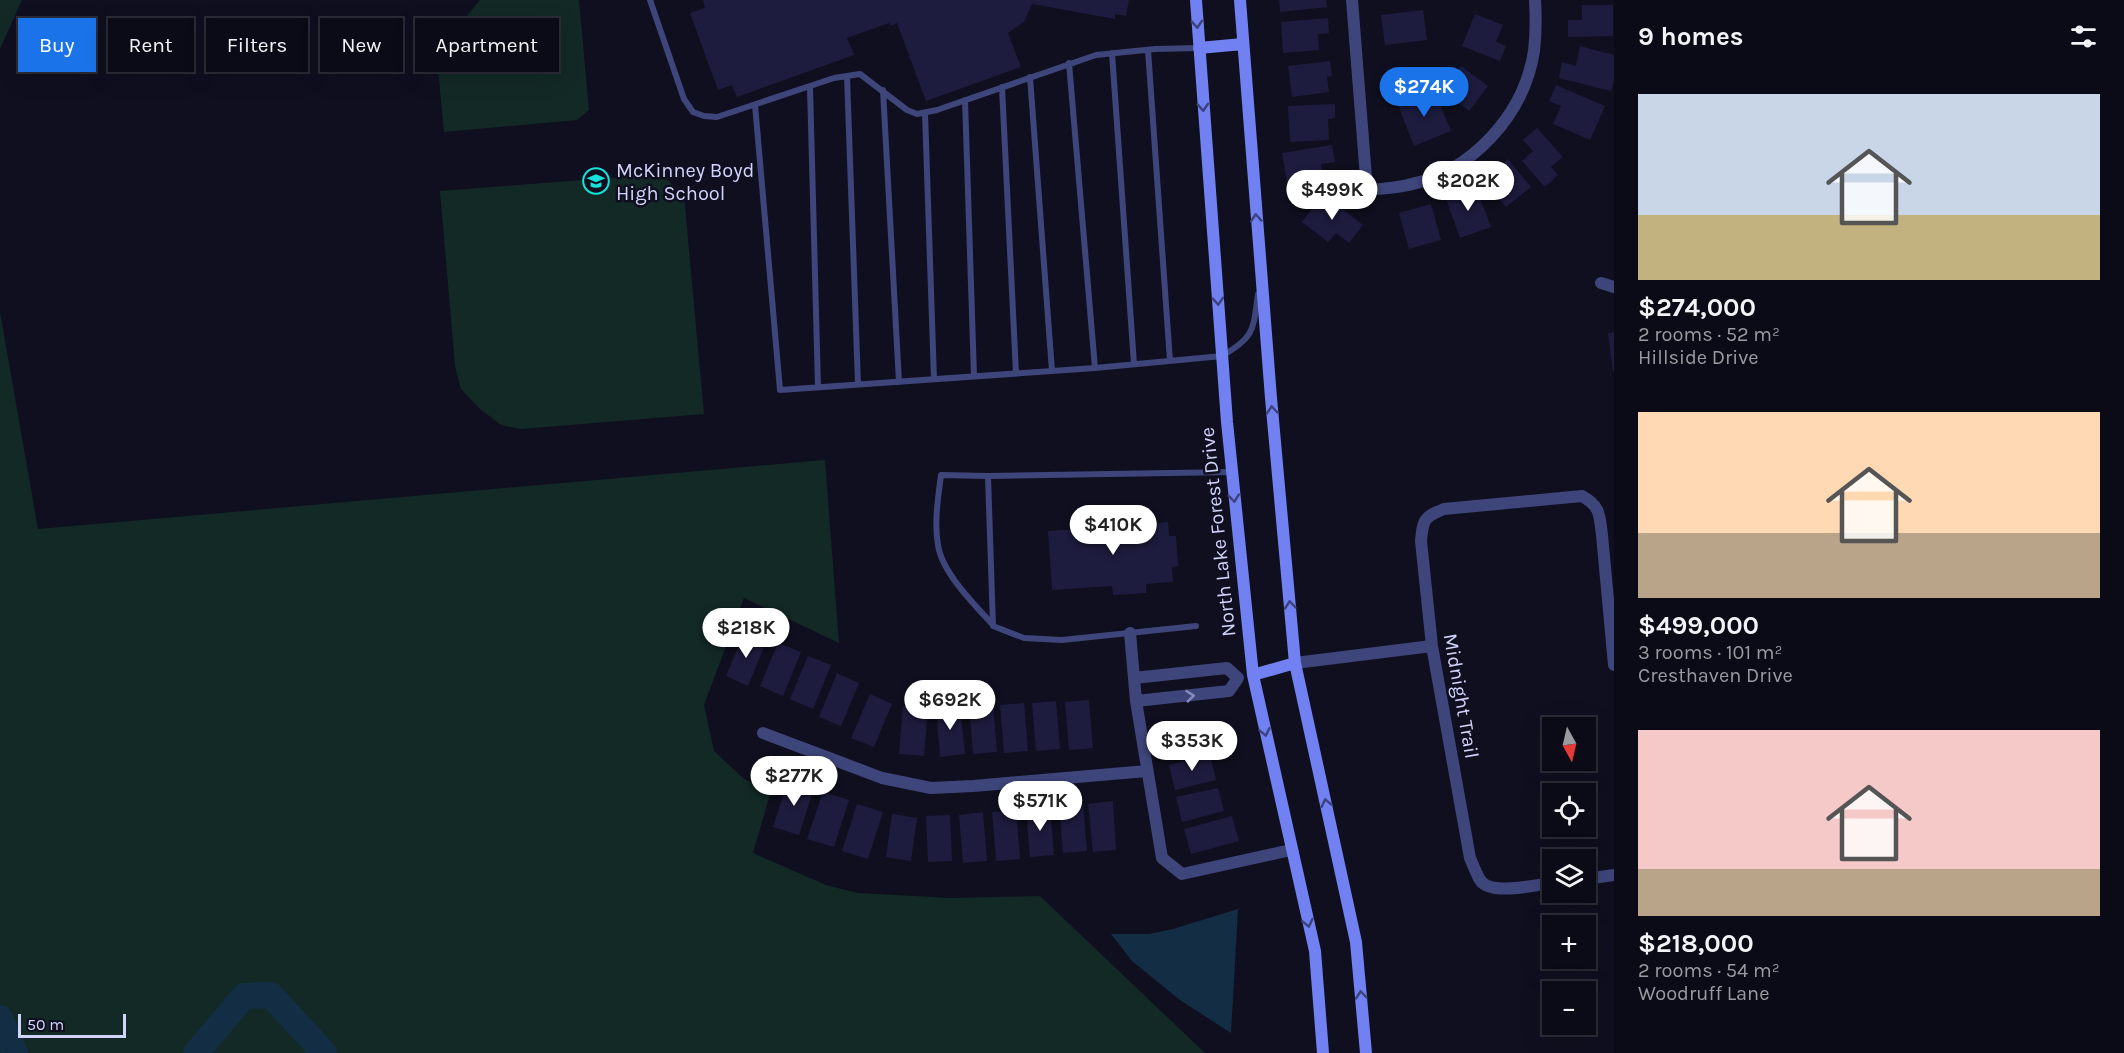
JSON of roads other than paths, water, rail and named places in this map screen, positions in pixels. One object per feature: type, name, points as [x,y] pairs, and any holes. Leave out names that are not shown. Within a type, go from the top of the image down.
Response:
[{"type":"main road","name":"North Lake Forest Drive","points":[[1196,0],[1222,356],[1253,675],[1315,951],[1323,1053]]},
{"type":"main road","points":[[1240,0],[1261,276],[1295,663],[1356,942],[1366,1053]]},
{"type":"main road","points":[[1199,48],[1243,44]]},
{"type":"main road","points":[[1253,675],[1295,663]]},
{"type":"street","points":[[1352,0],[1367,190],[1409,185],[1441,174],[1466,160],[1492,137],[1509,115],[1525,84],[1534,51],[1535,0]]},
{"type":"street","points":[[1601,283],[1614,287]]},
{"type":"street","name":"Midnight Trail","points":[[1542,884],[1504,889],[1491,888],[1480,882],[1470,858],[1432,646],[1421,541],[1422,524],[1427,516],[1444,509],[1582,496],[1594,503],[1600,516],[1614,665]]},
{"type":"street","points":[[1130,633],[1136,702],[1162,858],[1182,874],[1291,850]]},
{"type":"street","points":[[1295,663],[1432,646]]},
{"type":"street","points":[[1134,678],[1227,668],[1238,678]]},
{"type":"street","points":[[1136,702],[1228,691],[1238,678],[1253,675]]},
{"type":"street","points":[[763,733],[882,778],[931,788],[1147,771]]},
{"type":"street","points":[[1596,878],[1614,875]]},
{"type":"lane","points":[[650,0],[684,99],[693,112],[705,116],[717,117],[810,87],[860,74],[907,110],[917,114],[937,110],[1096,55],[1199,48]]},
{"type":"lane","points":[[1148,50],[1170,361]]},
{"type":"lane","points":[[1112,53],[1134,364]]},
{"type":"lane","points":[[1069,63],[1095,368]]},
{"type":"lane","points":[[847,76],[858,384]]},
{"type":"lane","points":[[1030,77],[1052,371]]},
{"type":"lane","points":[[810,87],[818,387]]},
{"type":"lane","points":[[1002,87],[1016,374]]},
{"type":"lane","points":[[883,90],[899,381]]},
{"type":"lane","points":[[965,100],[974,376]]},
{"type":"lane","points":[[756,105],[780,390],[1095,368],[1222,356],[1240,346],[1253,331],[1261,276]]},
{"type":"lane","points":[[925,112],[934,379]]},
{"type":"lane","points":[[1196,626],[1062,640],[1024,638],[993,626],[953,581],[938,547],[938,503],[941,475],[1232,472]]},
{"type":"lane","points":[[988,476],[993,626]]},
{"type":"water","points":[[1238,909],[1231,1033],[1180,1000],[1132,961],[1111,934],[1149,934]]},
{"type":"waterway","points":[[196,1053],[244,996],[271,995],[324,1053]]},
{"type":"waterway","points":[[0,1018],[15,1053]]},
{"type":"place","name":"McKinney Boyd High School","points":[[596,181]]}]
